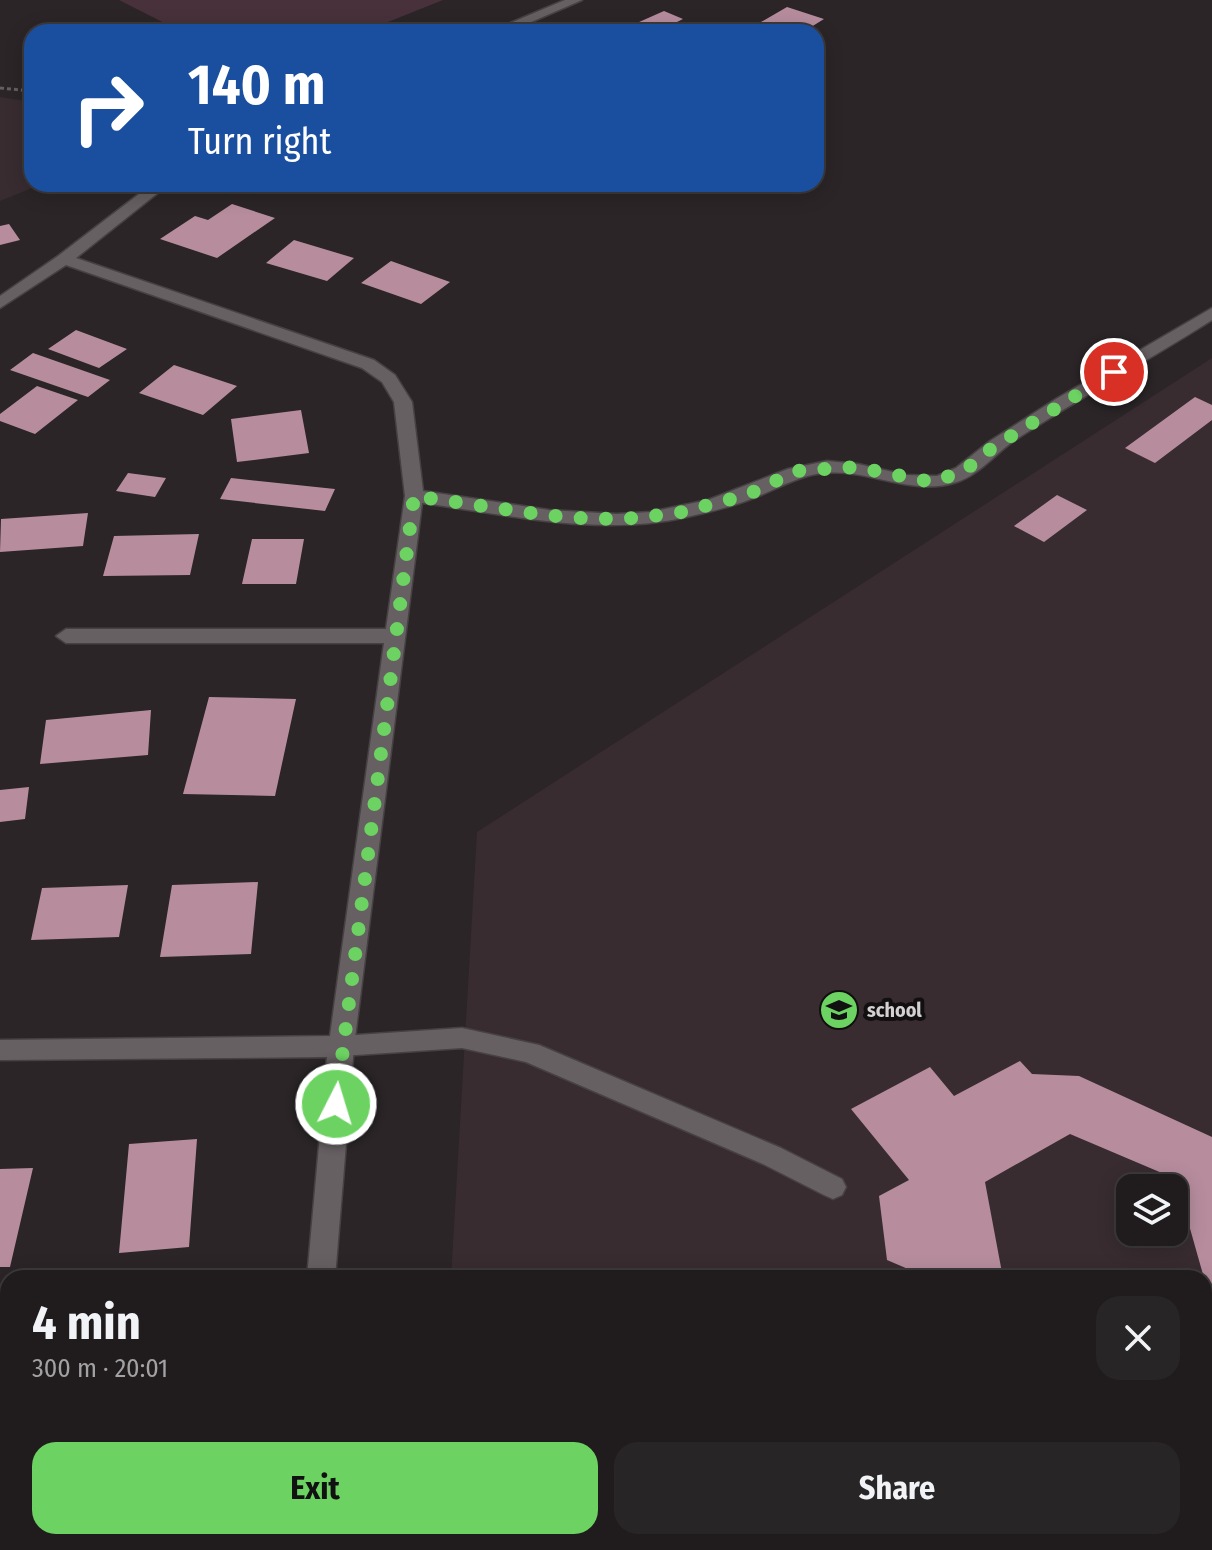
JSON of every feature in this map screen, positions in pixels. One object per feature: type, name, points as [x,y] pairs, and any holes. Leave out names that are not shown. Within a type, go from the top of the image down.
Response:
[{"type":"street","points":[[516,24],[576,0]]},
{"type":"street","points":[[0,303],[64,259],[151,192]]},
{"type":"street","points":[[64,259],[368,364],[389,379],[403,402],[414,496],[341,1046],[322,1270]]},
{"type":"street","points":[[414,496],[545,515],[591,519],[639,518],[682,512],[747,495],[796,471],[819,468],[856,467],[932,482],[964,471],[992,448],[1040,417],[1212,313]]},
{"type":"street","points":[[66,636],[394,636]]},
{"type":"street","points":[[0,1050],[341,1046],[462,1038],[530,1052],[772,1156],[833,1187]]},
{"type":"path","points":[[0,88],[24,90]]},
{"type":"shaded area","points":[[119,0],[443,0],[383,24],[166,24]]},
{"type":"shaded area","points":[[0,97],[24,101],[24,191],[0,201]]},
{"type":"shaded area","name":"school","points":[[1212,358],[1212,1270],[451,1270],[477,832]]},
{"type":"building","points":[[787,7],[824,19],[816,24],[757,24]]},
{"type":"building","points":[[664,11],[683,19],[673,24],[635,24]]},
{"type":"building","points":[[232,204],[275,218],[217,258],[160,239],[195,216],[208,220]]},
{"type":"building","points":[[9,224],[20,240],[0,245],[0,226]]},
{"type":"building","points":[[294,240],[354,258],[327,281],[266,263]]},
{"type":"building","points":[[391,261],[450,282],[421,304],[361,283]]},
{"type":"building","points":[[76,330],[127,349],[99,368],[48,349]]},
{"type":"building","points":[[33,353],[110,380],[88,397],[10,370]]},
{"type":"building","points":[[174,365],[237,386],[203,415],[139,393]]},
{"type":"building","points":[[37,386],[78,400],[35,434],[0,421],[0,414]]},
{"type":"building","points":[[1195,397],[1212,405],[1212,420],[1155,463],[1125,448]]},
{"type":"building","points":[[301,410],[309,453],[237,462],[231,419]]},
{"type":"building","points":[[128,473],[166,478],[155,497],[116,491]]},
{"type":"building","points":[[231,478],[335,489],[325,511],[220,499]]},
{"type":"building","points":[[1057,495],[1087,510],[1044,542],[1014,526]]},
{"type":"building","points":[[88,513],[83,546],[0,552],[1,519]]},
{"type":"building","points":[[199,534],[190,575],[103,576],[114,536]]},
{"type":"building","points":[[252,539],[304,539],[296,584],[242,584]]},
{"type":"building","points":[[209,697],[296,699],[275,796],[183,794]]},
{"type":"building","points":[[151,710],[148,755],[40,764],[46,720]]},
{"type":"building","points":[[29,787],[25,819],[0,822],[0,790]]},
{"type":"building","points":[[258,882],[251,954],[160,957],[172,885]]},
{"type":"building","points":[[128,885],[119,937],[31,940],[42,888]]},
{"type":"building","points":[[1020,1061],[1032,1074],[1079,1076],[1212,1137],[1212,1270],[1202,1270],[1188,1221],[1188,1174],[1164,1174],[1070,1134],[985,1182],[1002,1270],[910,1270],[887,1260],[879,1196],[909,1180],[851,1109],[930,1067],[954,1096]]},
{"type":"building","points":[[197,1139],[189,1247],[119,1253],[129,1144]]},
{"type":"building","points":[[33,1168],[10,1267],[0,1267],[0,1169]]},
{"type":"place","name":"school","points":[[839,1010]]},
{"type":"route","points":[[336,1104],[341,1046],[414,496],[545,515],[591,519],[639,518],[682,512],[747,495],[796,471],[856,467],[904,479],[932,482],[952,478],[964,471],[992,448],[1114,372]]}]
